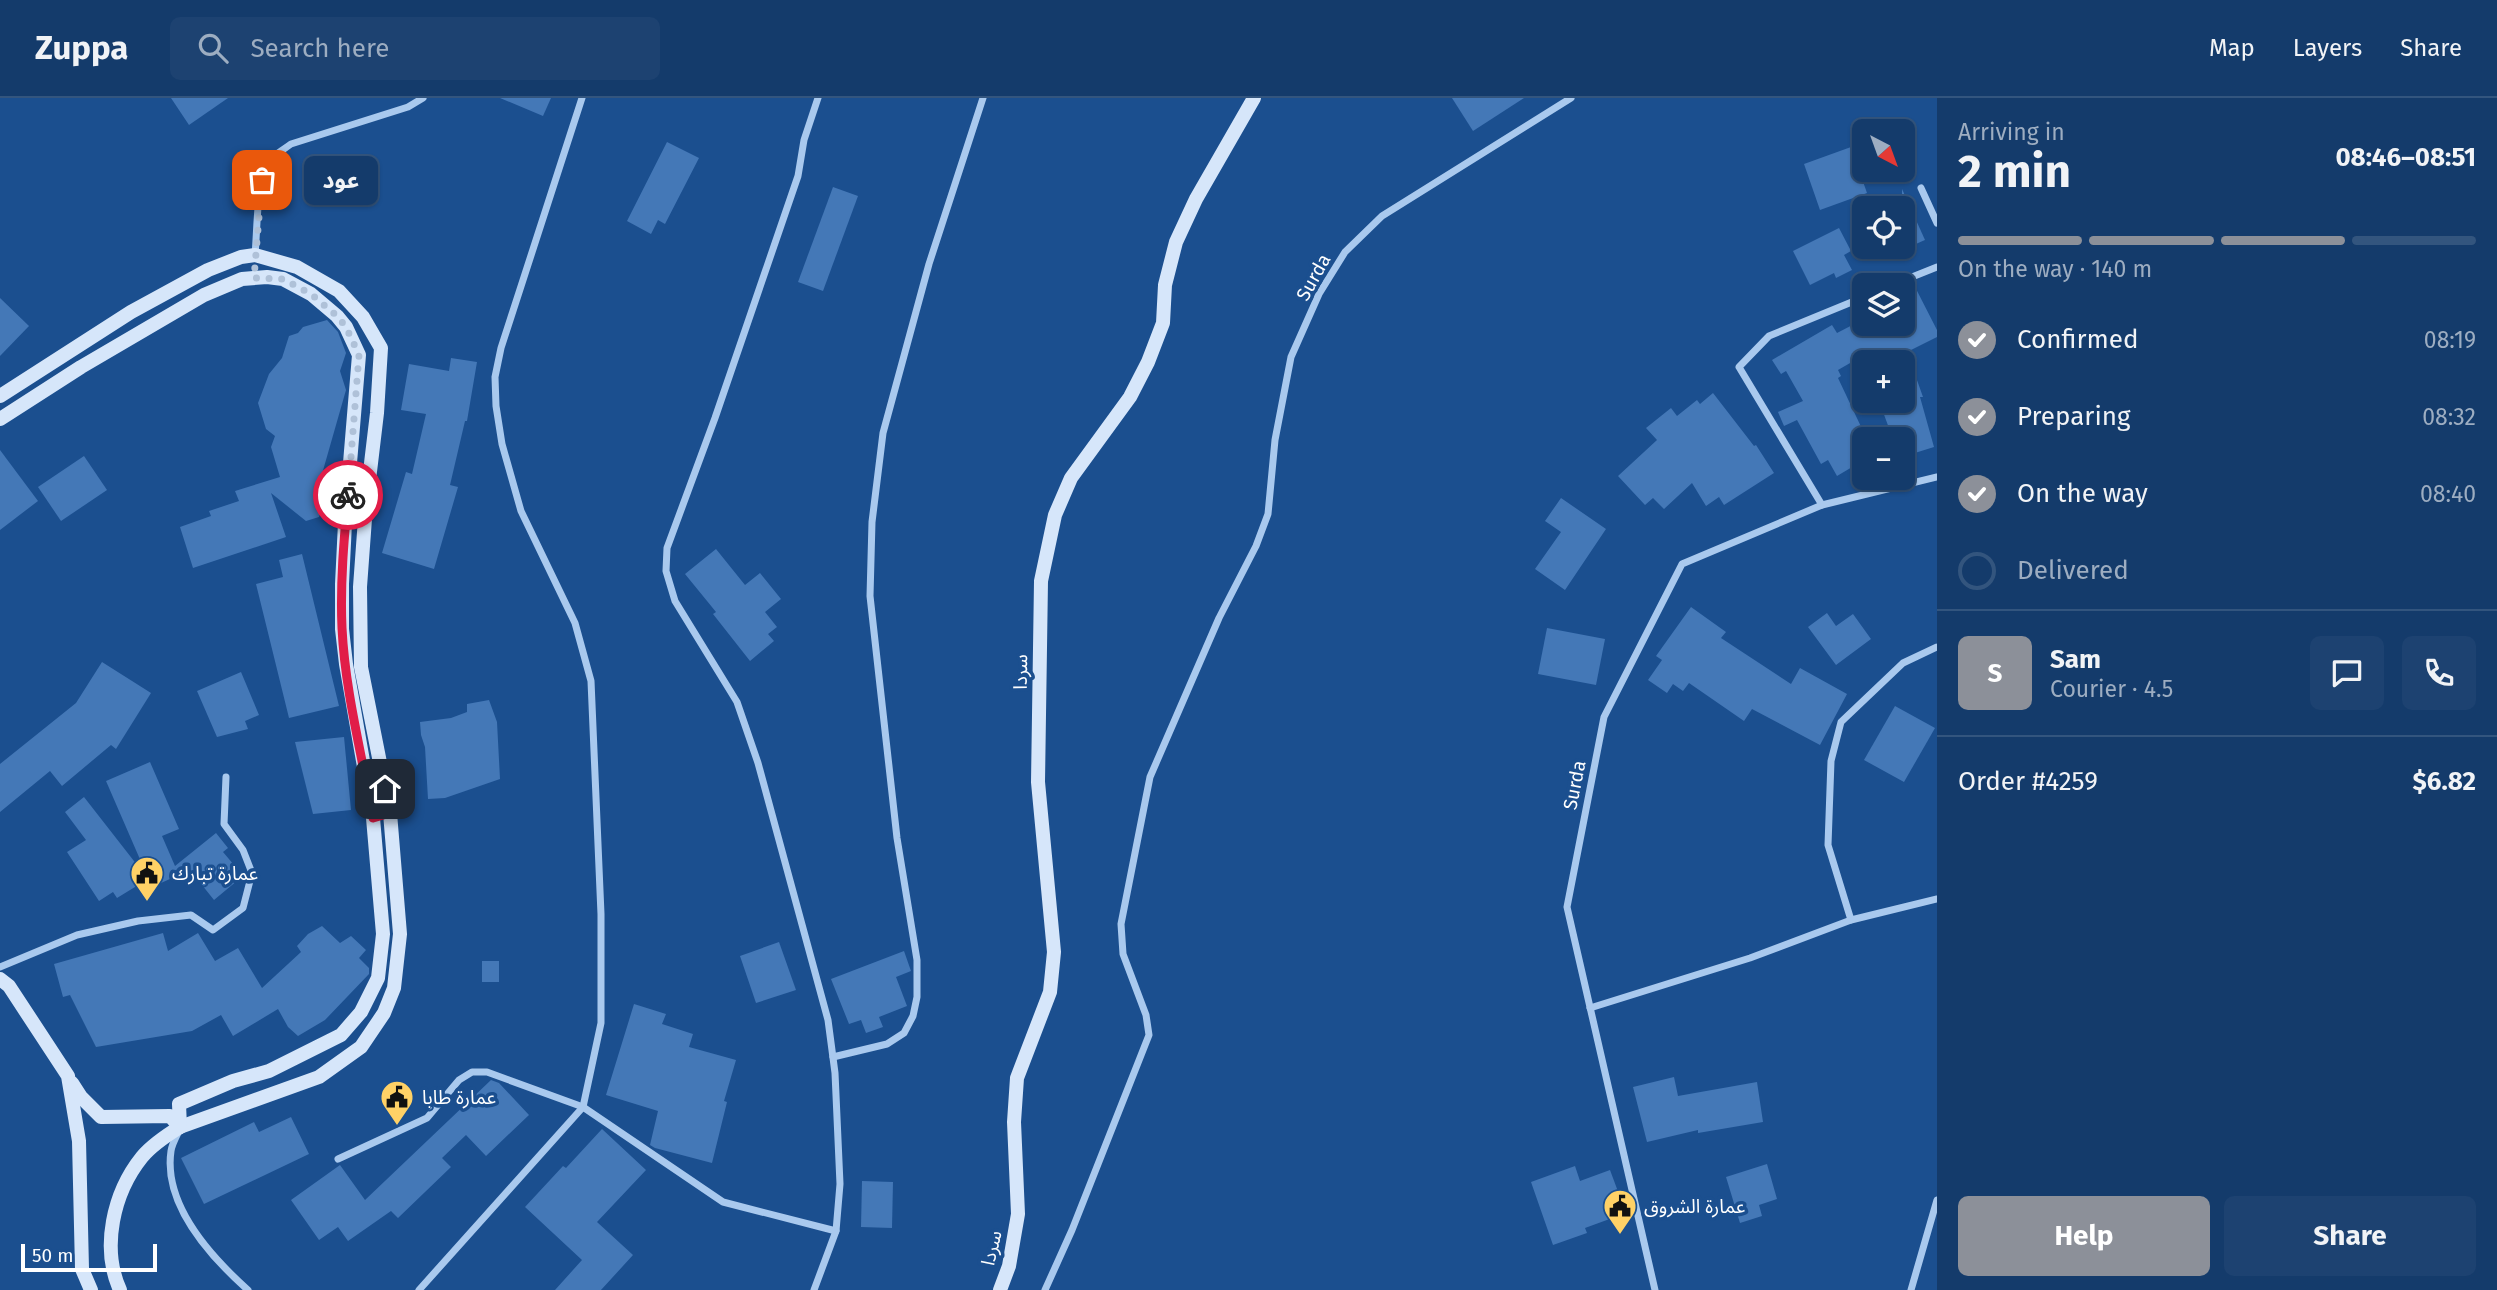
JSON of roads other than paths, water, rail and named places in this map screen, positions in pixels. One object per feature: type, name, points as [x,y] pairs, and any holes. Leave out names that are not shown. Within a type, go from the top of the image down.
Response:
[{"type":"main road","name":"سردا","points":[[999,1290],[1009,1266],[1018,1214],[1014,1122],[1017,1078],[1050,992],[1054,951],[1038,782],[1041,582],[1046,553],[1055,515],[1071,478],[1130,397],[1148,362],[1163,323],[1165,285],[1176,242],[1196,199],[1254,98]]},
{"type":"main road","points":[[254,278],[255,255]]},
{"type":"main road","points":[[0,396],[131,312],[219,266],[241,257],[255,255],[298,267],[339,291],[363,317],[381,348],[360,587],[361,654],[390,813],[400,934],[394,988],[384,1013],[361,1047],[320,1077],[180,1127],[143,1157],[119,1199],[110,1248],[113,1275],[120,1290]]},
{"type":"main road","points":[[0,419],[81,366],[204,295],[242,279],[283,279],[311,294],[346,327],[359,355],[345,535],[342,629],[373,818],[382,948],[377,978],[361,1012],[341,1035],[269,1071],[233,1081],[179,1104],[180,1127]]},
{"type":"main road","points":[[373,818],[390,813]]},
{"type":"main road","points":[[0,979],[9,986],[81,1097],[101,1117],[170,1116],[180,1127]]},
{"type":"main road","points":[[68,1076],[79,1141],[82,1269],[91,1290]]},
{"type":"street","points":[[255,255],[262,180],[266,166],[276,154],[291,144],[408,107],[423,98]]},
{"type":"street","points":[[419,1290],[583,1107],[601,1023],[601,914],[591,681],[575,623],[521,511],[502,443],[495,377],[501,348],[582,98]]},
{"type":"street","points":[[814,1290],[836,1231],[840,1184],[833,1057],[828,1020],[754,751],[737,702],[675,601],[666,571],[667,548],[798,176],[804,141],[818,98]]},
{"type":"street","points":[[833,1057],[887,1044],[904,1033],[914,1016],[917,997],[918,960],[897,838],[870,596],[872,522],[883,433],[929,264],[983,98]]},
{"type":"street","name":"Surda","points":[[1045,1290],[1072,1230],[1149,1035],[1146,1015],[1123,954],[1121,924],[1150,777],[1219,618],[1268,514],[1275,440],[1291,357],[1319,295],[1345,252],[1382,216],[1571,98]]},
{"type":"street","points":[[1922,188],[1937,223]]},
{"type":"street","points":[[1915,276],[1937,267]]},
{"type":"street","points":[[1822,505],[1739,367],[1769,336],[1852,302]]},
{"type":"street","name":"Surda","points":[[1654,1290],[1567,907],[1604,717],[1682,564],[1822,505],[1937,477]]},
{"type":"street","points":[[1850,920],[1828,845],[1831,761],[1841,722],[1903,663],[1937,647]]},
{"type":"street","points":[[0,967],[77,935],[138,921],[191,915],[213,930],[243,908],[252,873],[243,850],[224,824],[226,777]]},
{"type":"street","points":[[1590,1008],[1750,958],[1850,920],[1937,899]]},
{"type":"street","points":[[338,1160],[427,1118],[459,1080],[472,1072],[487,1072],[583,1107],[723,1202],[836,1231]]},
{"type":"street","points":[[180,1127],[171,1150],[171,1178],[188,1223],[223,1268],[248,1290]]},
{"type":"street","points":[[1911,1290],[1937,1200]]},
{"type":"place","name":"عود","points":[[262,180]]},
{"type":"place","name":"عمارة تبارك","points":[[147,903]]},
{"type":"place","name":"عمارة طابا","points":[[397,1127]]},
{"type":"place","name":"عمارة الشروق","points":[[1620,1236]]}]
